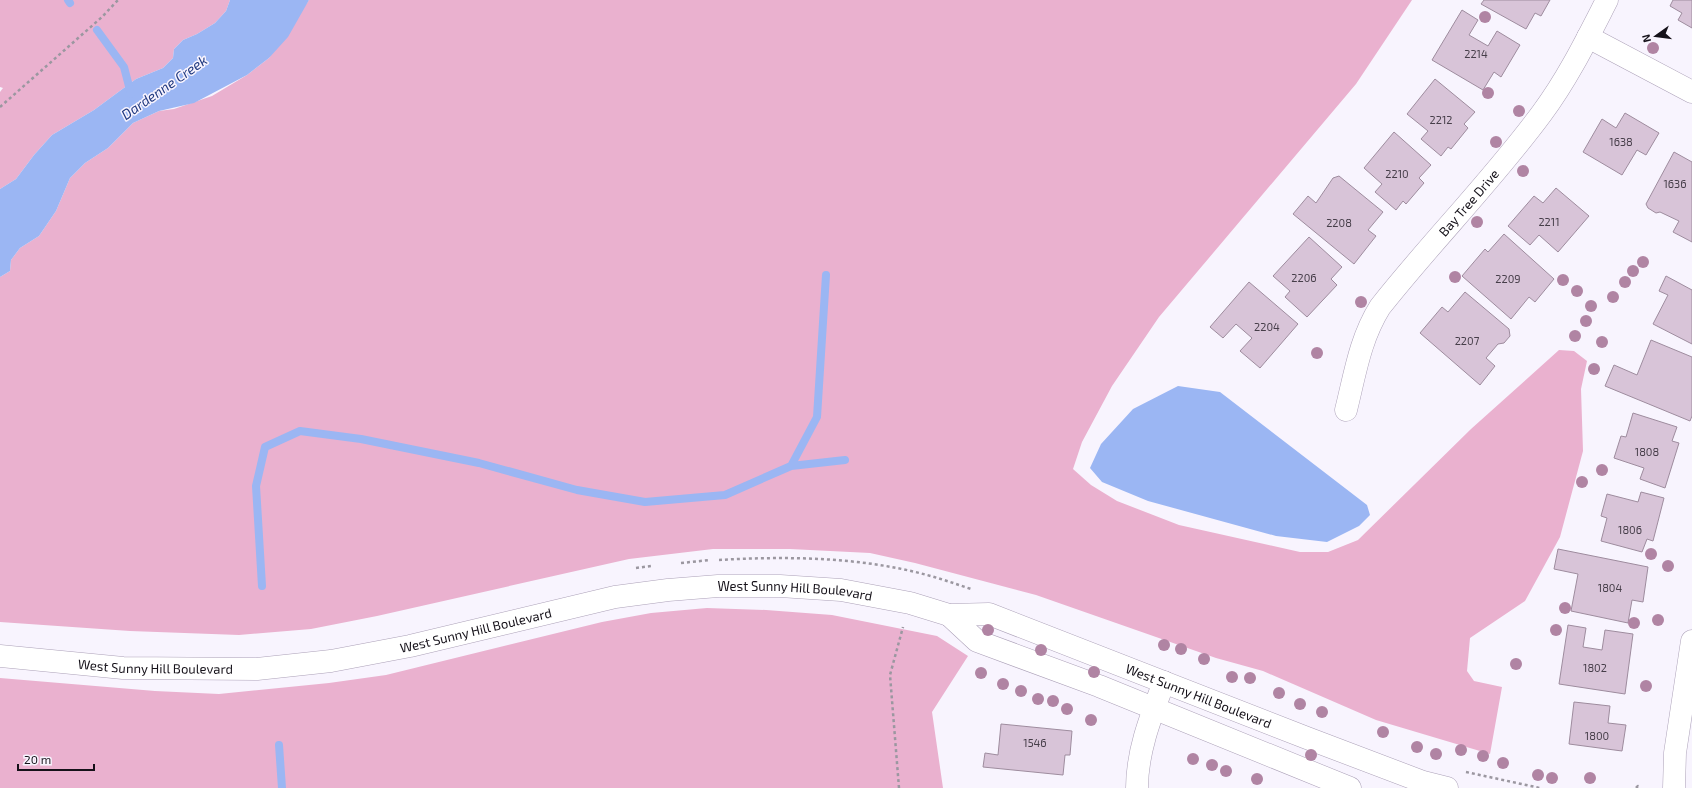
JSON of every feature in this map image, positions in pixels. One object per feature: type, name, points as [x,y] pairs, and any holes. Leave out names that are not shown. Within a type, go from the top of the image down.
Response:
[{"type":"street","name":"Bay Tree Drive","points":[[1346,410],[1361,346],[1369,324],[1380,307],[1542,113],[1568,74],[1607,0]]},
{"type":"street","points":[[1588,37],[1692,92]]},
{"type":"street","name":"West Sunny Hill Boulevard","points":[[0,656],[123,668],[257,669],[331,661],[410,646],[615,596],[718,586],[780,586],[841,590],[910,603],[949,615],[989,614],[1422,782],[1447,788]]},
{"type":"street","name":"West Sunny Hill Boulevard","points":[[949,615],[977,641],[1153,709],[1350,788]]},
{"type":"street","points":[[1674,788],[1675,753],[1692,641]]},
{"type":"street","points":[[1136,788],[1141,751],[1153,709],[1164,682]]},
{"type":"path","points":[[0,107],[102,17],[118,0]]},
{"type":"path","points":[[899,788],[890,675],[910,603]]},
{"type":"path","points":[[1636,788],[1638,786],[1640,788]]},
{"type":"shaded area","points":[[0,0],[230,0],[226,11],[215,23],[197,34],[183,40],[174,49],[173,58],[163,68],[136,79],[94,110],[52,135],[34,155],[16,179],[0,189],[0,92],[3,88],[0,87]]},
{"type":"shaded area","points":[[309,0],[1412,0],[1356,84],[1159,317],[1112,386],[1082,442],[1073,469],[1091,485],[1117,501],[1179,525],[1300,552],[1328,552],[1358,540],[1471,429],[1559,350],[1574,351],[1587,361],[1581,389],[1583,451],[1560,537],[1525,601],[1470,638],[1467,671],[1474,681],[1502,687],[1490,754],[1376,720],[1263,671],[1216,658],[1036,595],[915,563],[870,553],[790,549],[713,549],[629,559],[377,616],[311,629],[239,635],[130,631],[0,622],[0,277],[10,271],[11,260],[20,248],[39,236],[56,211],[70,178],[85,163],[108,148],[133,123],[159,111],[174,109],[212,96],[247,75],[269,58]]},
{"type":"shaded area","points":[[707,608],[766,610],[832,615],[937,636],[968,656],[932,712],[943,788],[0,788],[0,678],[155,691],[219,694],[329,683],[386,675],[602,622],[651,613]]},
{"type":"water","name":"Dardenne Creek","points":[[230,0],[309,0],[288,37],[269,58],[247,75],[194,103],[159,111],[133,123],[108,148],[85,163],[70,178],[56,211],[39,236],[20,248],[11,260],[10,271],[0,277],[0,189],[16,179],[34,155],[52,135],[94,110],[136,79],[163,68],[173,58],[174,49],[183,40],[197,34],[215,23],[226,11]]},
{"type":"water","points":[[1178,386],[1220,392],[1367,505],[1370,515],[1359,526],[1327,542],[1276,536],[1148,501],[1102,482],[1090,468],[1101,444],[1133,409]]},
{"type":"building","points":[[1484,0],[1550,0],[1541,16],[1535,13],[1526,29],[1481,4]]},
{"type":"building","points":[[1673,0],[1692,0],[1692,28],[1678,20],[1682,13],[1670,6]]},
{"type":"building","points":[[1462,10],[1478,20],[1469,35],[1488,46],[1497,31],[1520,45],[1501,77],[1494,72],[1483,90],[1432,60]]},
{"type":"building","points":[[1435,79],[1475,112],[1464,124],[1468,128],[1451,149],[1448,147],[1441,156],[1421,139],[1428,131],[1407,114]]},
{"type":"building","points":[[1625,113],[1659,133],[1646,155],[1637,150],[1622,175],[1583,152],[1602,119],[1616,128]]},
{"type":"building","points":[[1394,132],[1431,165],[1419,178],[1424,183],[1406,204],[1403,201],[1396,210],[1375,192],[1382,184],[1364,168]]},
{"type":"building","points":[[1674,152],[1692,162],[1692,242],[1673,232],[1679,221],[1660,212],[1656,213],[1648,208],[1646,204]]},
{"type":"building","points":[[1339,176],[1383,212],[1368,230],[1376,236],[1354,264],[1293,214],[1308,196],[1316,203],[1333,178]]},
{"type":"building","points":[[1556,188],[1589,216],[1558,252],[1539,235],[1530,245],[1508,226],[1534,196],[1543,203]]},
{"type":"building","points":[[1504,234],[1554,279],[1535,302],[1529,297],[1511,319],[1462,276],[1485,249],[1488,252]]},
{"type":"building","points":[[1309,237],[1342,267],[1331,279],[1337,285],[1307,317],[1285,297],[1290,291],[1273,276]]},
{"type":"building","points":[[1666,276],[1692,290],[1692,344],[1653,324],[1668,295],[1659,291]]},
{"type":"building","points":[[1249,282],[1298,324],[1260,368],[1240,351],[1252,338],[1236,324],[1223,338],[1210,327]]},
{"type":"building","points":[[1465,292],[1509,329],[1510,336],[1504,343],[1498,344],[1486,358],[1495,366],[1480,385],[1420,333],[1442,307],[1448,312]]},
{"type":"building","points":[[1651,340],[1692,357],[1692,416],[1690,421],[1605,386],[1614,365],[1637,375]]},
{"type":"building","points":[[1633,413],[1677,427],[1672,441],[1679,443],[1665,488],[1640,479],[1644,468],[1614,458],[1621,436],[1626,437]]},
{"type":"building","points":[[1641,492],[1664,498],[1653,541],[1647,539],[1642,552],[1601,541],[1607,518],[1601,516],[1607,494],[1638,502]]},
{"type":"building","points":[[1558,549],[1648,567],[1643,602],[1632,600],[1628,623],[1571,611],[1578,574],[1554,569]]},
{"type":"building","points":[[1568,625],[1586,628],[1583,647],[1602,650],[1605,630],[1633,634],[1625,694],[1559,684]]},
{"type":"building","points":[[1574,702],[1610,706],[1608,723],[1626,725],[1622,751],[1569,744]]},
{"type":"building","points":[[1001,724],[1072,731],[1070,755],[1065,755],[1063,775],[983,767],[985,753],[998,755]]},
{"type":"waterway","name":"Dardenne Creek","points":[[97,30],[124,67],[131,94]]},
{"type":"waterway","points":[[262,586],[256,486],[265,447],[300,431],[361,439],[479,463],[577,490],[645,502],[725,495],[791,466],[817,417],[826,275]]},
{"type":"waterway","points":[[791,466],[845,460]]},
{"type":"waterway","points":[[279,745],[282,788]]}]
